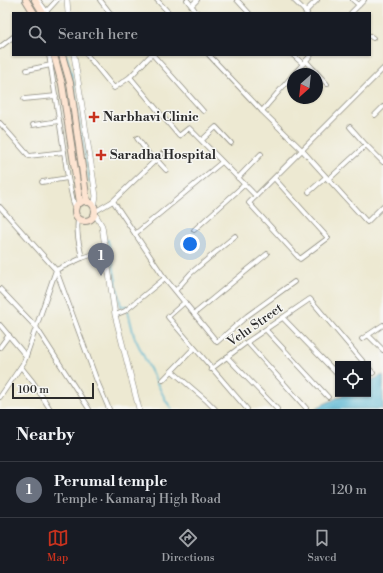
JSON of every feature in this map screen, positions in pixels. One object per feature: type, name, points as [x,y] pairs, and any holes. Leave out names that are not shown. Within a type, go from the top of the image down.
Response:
[{"type":"main road","points":[[25,0],[33,12]]},
{"type":"main road","points":[[34,0],[44,12]]},
{"type":"main road","points":[[54,56],[66,105],[78,206],[76,213],[78,218],[82,221],[88,221],[91,220],[95,211],[90,203],[87,202],[74,104],[62,56]]},
{"type":"main road","points":[[78,206],[83,202],[87,202]]},
{"type":"street","points":[[38,0],[44,12]]},
{"type":"street","points":[[46,12],[57,0]]},
{"type":"street","points":[[67,0],[68,12]]},
{"type":"street","points":[[100,0],[109,12]]},
{"type":"street","points":[[157,0],[168,12]]},
{"type":"street","points":[[187,0],[196,12]]},
{"type":"street","points":[[192,5],[197,0]]},
{"type":"street","points":[[237,0],[249,12]]},
{"type":"street","points":[[294,0],[306,12],[317,0]]},
{"type":"street","points":[[353,0],[359,5]]},
{"type":"street","points":[[352,12],[364,0]]},
{"type":"street","points":[[0,46],[12,38]]},
{"type":"street","points":[[49,56],[68,178],[73,201],[78,206]]},
{"type":"street","points":[[74,56],[96,196],[95,211],[102,226],[115,315],[139,409]]},
{"type":"street","points":[[88,56],[114,88],[130,77],[149,56],[203,111]]},
{"type":"street","points":[[210,56],[262,111],[302,150],[367,222],[383,206]]},
{"type":"street","points":[[295,56],[304,62],[327,84]]},
{"type":"street","points":[[299,68],[310,56]]},
{"type":"street","points":[[27,70],[51,65]]},
{"type":"street","points":[[274,178],[328,238],[300,259],[249,203],[274,178],[302,150],[383,69]]},
{"type":"street","points":[[130,77],[179,136],[189,128],[256,196]]},
{"type":"street","points":[[262,111],[287,83]]},
{"type":"street","points":[[24,99],[56,96]]},
{"type":"street","points":[[375,115],[383,107]]},
{"type":"street","points":[[32,125],[59,121]]},
{"type":"street","points":[[0,123],[29,156],[64,152]]},
{"type":"street","points":[[202,140],[216,127],[231,143]]},
{"type":"street","points":[[350,127],[383,162]]},
{"type":"street","points":[[136,138],[166,170]]},
{"type":"street","points":[[309,192],[327,179],[366,145]]},
{"type":"street","points":[[95,211],[113,201],[162,154]]},
{"type":"street","points":[[238,178],[261,154]]},
{"type":"street","points":[[136,234],[222,162]]},
{"type":"street","points":[[42,182],[68,178]]},
{"type":"street","points":[[194,230],[244,185]]},
{"type":"street","points":[[113,201],[166,278],[217,342],[247,316],[294,282]]},
{"type":"street","points":[[0,206],[56,270],[97,381],[109,409]]},
{"type":"street","points":[[78,218],[77,233],[82,258]]},
{"type":"street","points":[[176,290],[191,273],[235,236]]},
{"type":"street","points":[[0,397],[24,362],[56,270],[82,258],[106,250]]},
{"type":"street","points":[[194,314],[267,254]]},
{"type":"street","points":[[115,315],[125,311],[166,278]]},
{"type":"street","points":[[0,289],[36,327],[89,409]]},
{"type":"street","name":"Velu Street","points":[[211,368],[310,299],[362,361]]},
{"type":"street","points":[[185,302],[168,317],[246,409]]},
{"type":"street","points":[[283,318],[335,372]]},
{"type":"street","points":[[0,325],[26,356]]},
{"type":"street","points":[[362,339],[383,325]]},
{"type":"street","points":[[266,330],[328,397]]},
{"type":"street","points":[[0,347],[9,335]]},
{"type":"street","points":[[368,335],[383,350]]},
{"type":"street","points":[[247,342],[306,408]]},
{"type":"street","points":[[163,380],[194,348]]},
{"type":"street","points":[[227,357],[278,409]]},
{"type":"street","points":[[21,367],[33,382],[50,409]]},
{"type":"street","points":[[172,371],[215,409]]},
{"type":"water","points":[[383,375],[383,409],[314,409],[339,397],[371,397],[371,381]]},
{"type":"waterway","points":[[66,56],[71,70],[90,182]]},
{"type":"waterway","points":[[106,240],[108,240],[121,306],[127,307]]},
{"type":"waterway","points":[[128,311],[134,336],[166,401],[172,409]]},
{"type":"place","name":"Narbhavi Clinic","points":[[94,117]]},
{"type":"place","name":"Saradha Hospital","points":[[101,155]]},
{"type":"place","name":"Perumal temple","points":[[101,276]]}]
